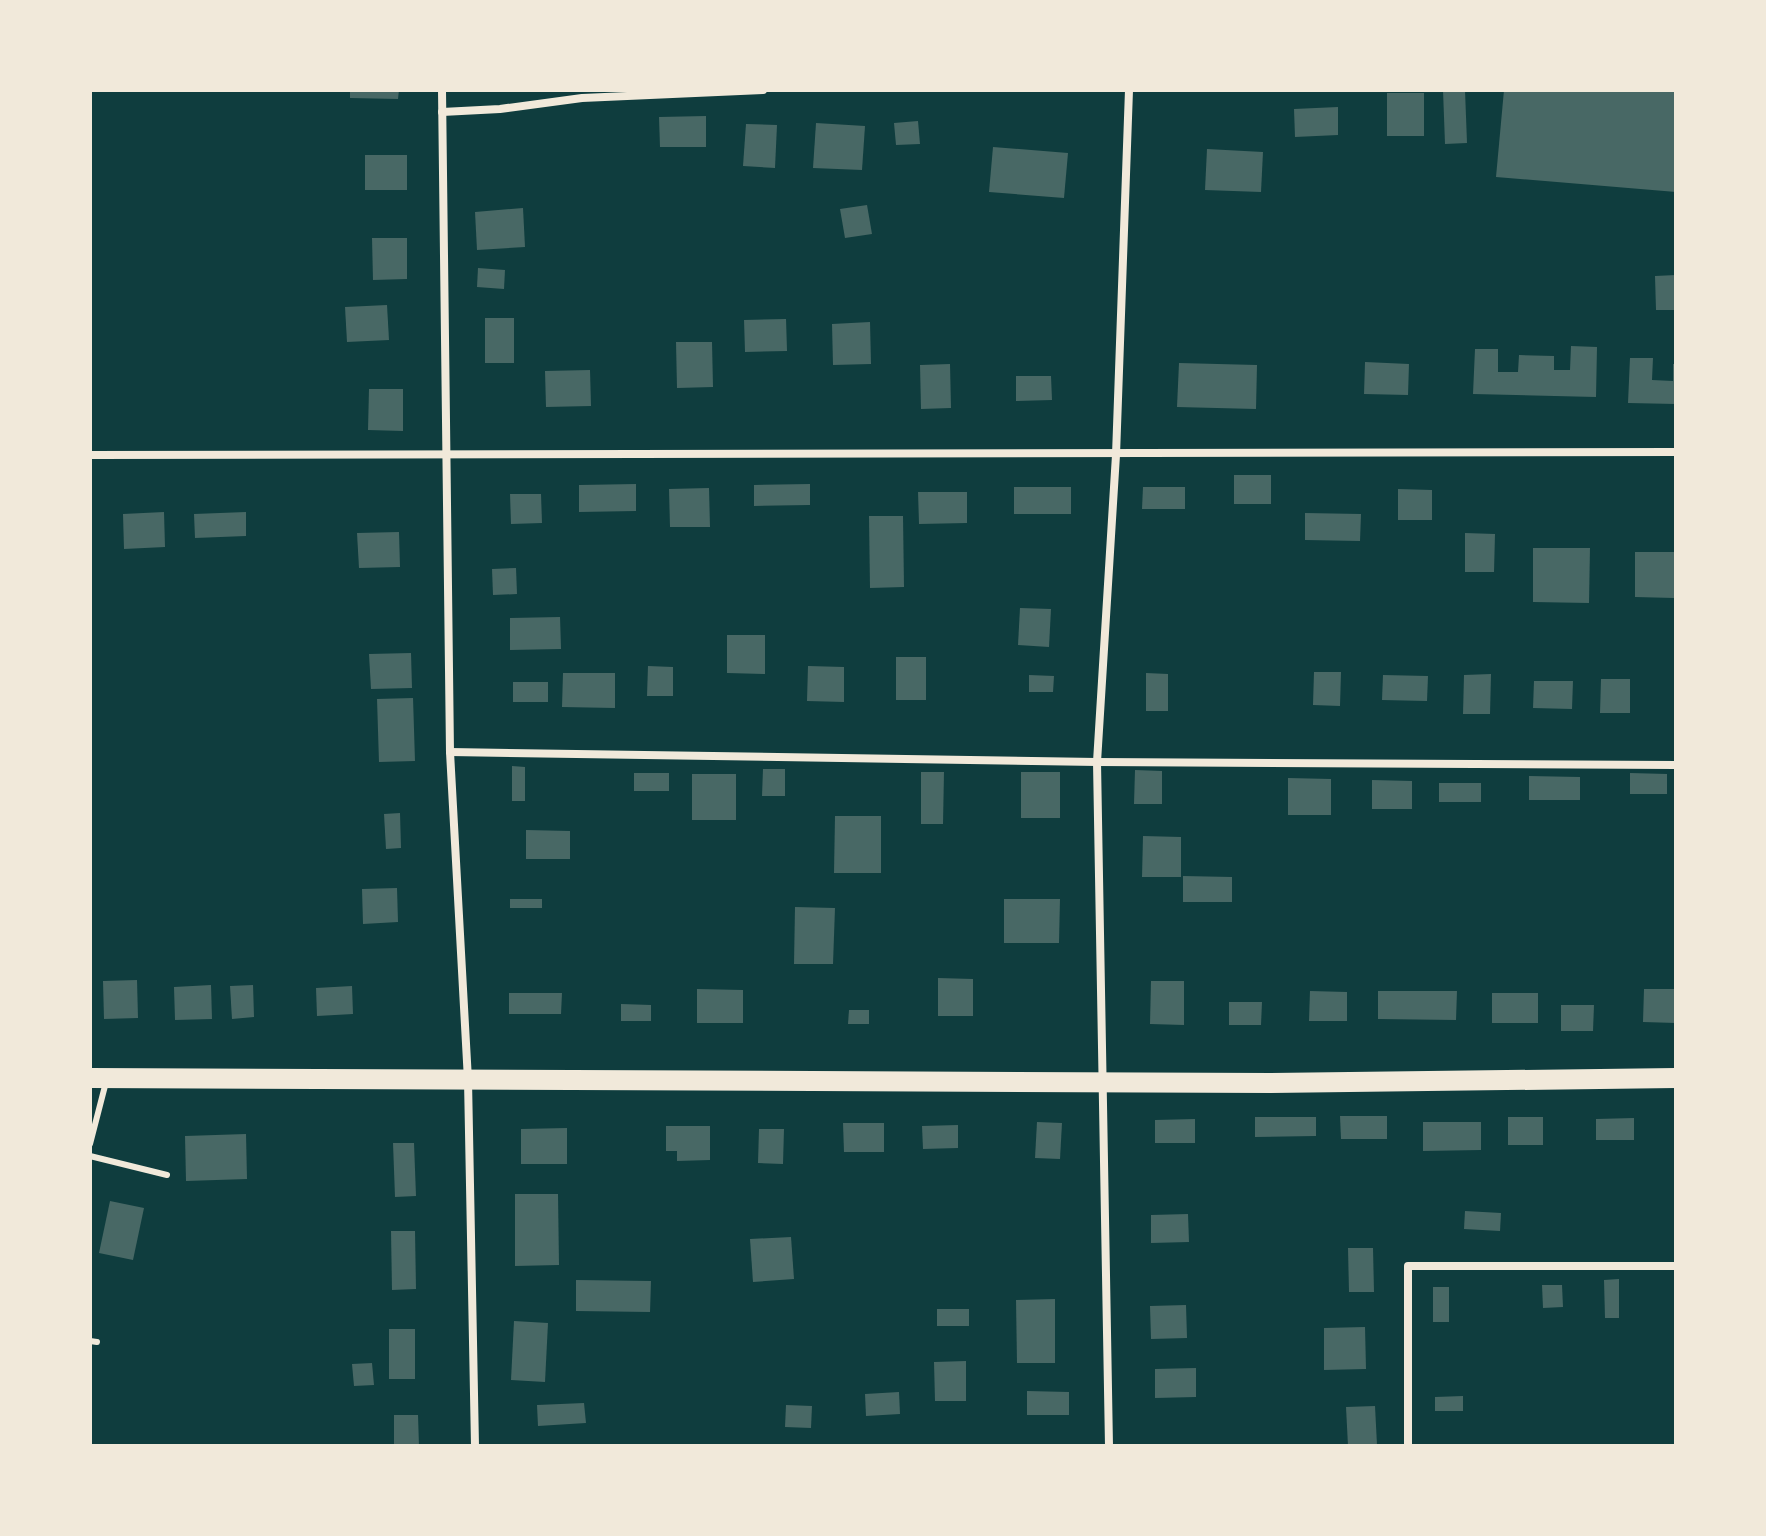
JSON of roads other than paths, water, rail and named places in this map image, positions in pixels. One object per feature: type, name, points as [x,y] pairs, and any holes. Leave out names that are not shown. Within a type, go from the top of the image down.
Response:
[{"type":"main road","points":[[99,1078],[1103,1082],[1676,1078]]},
{"type":"street","points":[[442,90],[450,752],[468,1080],[475,1446]]},
{"type":"street","points":[[442,112],[500,109],[582,98],[763,90]]},
{"type":"street","points":[[1109,1446],[1097,762],[1116,450],[1129,90]]},
{"type":"street","points":[[90,455],[1116,450],[1676,452]]},
{"type":"street","points":[[450,752],[1097,762],[1676,765]]},
{"type":"street","points":[[1408,1446],[1408,1266],[1676,1266]]},
{"type":"lane","points":[[90,1144],[99,1078]]},
{"type":"lane","points":[[90,1156],[167,1175]]}]
